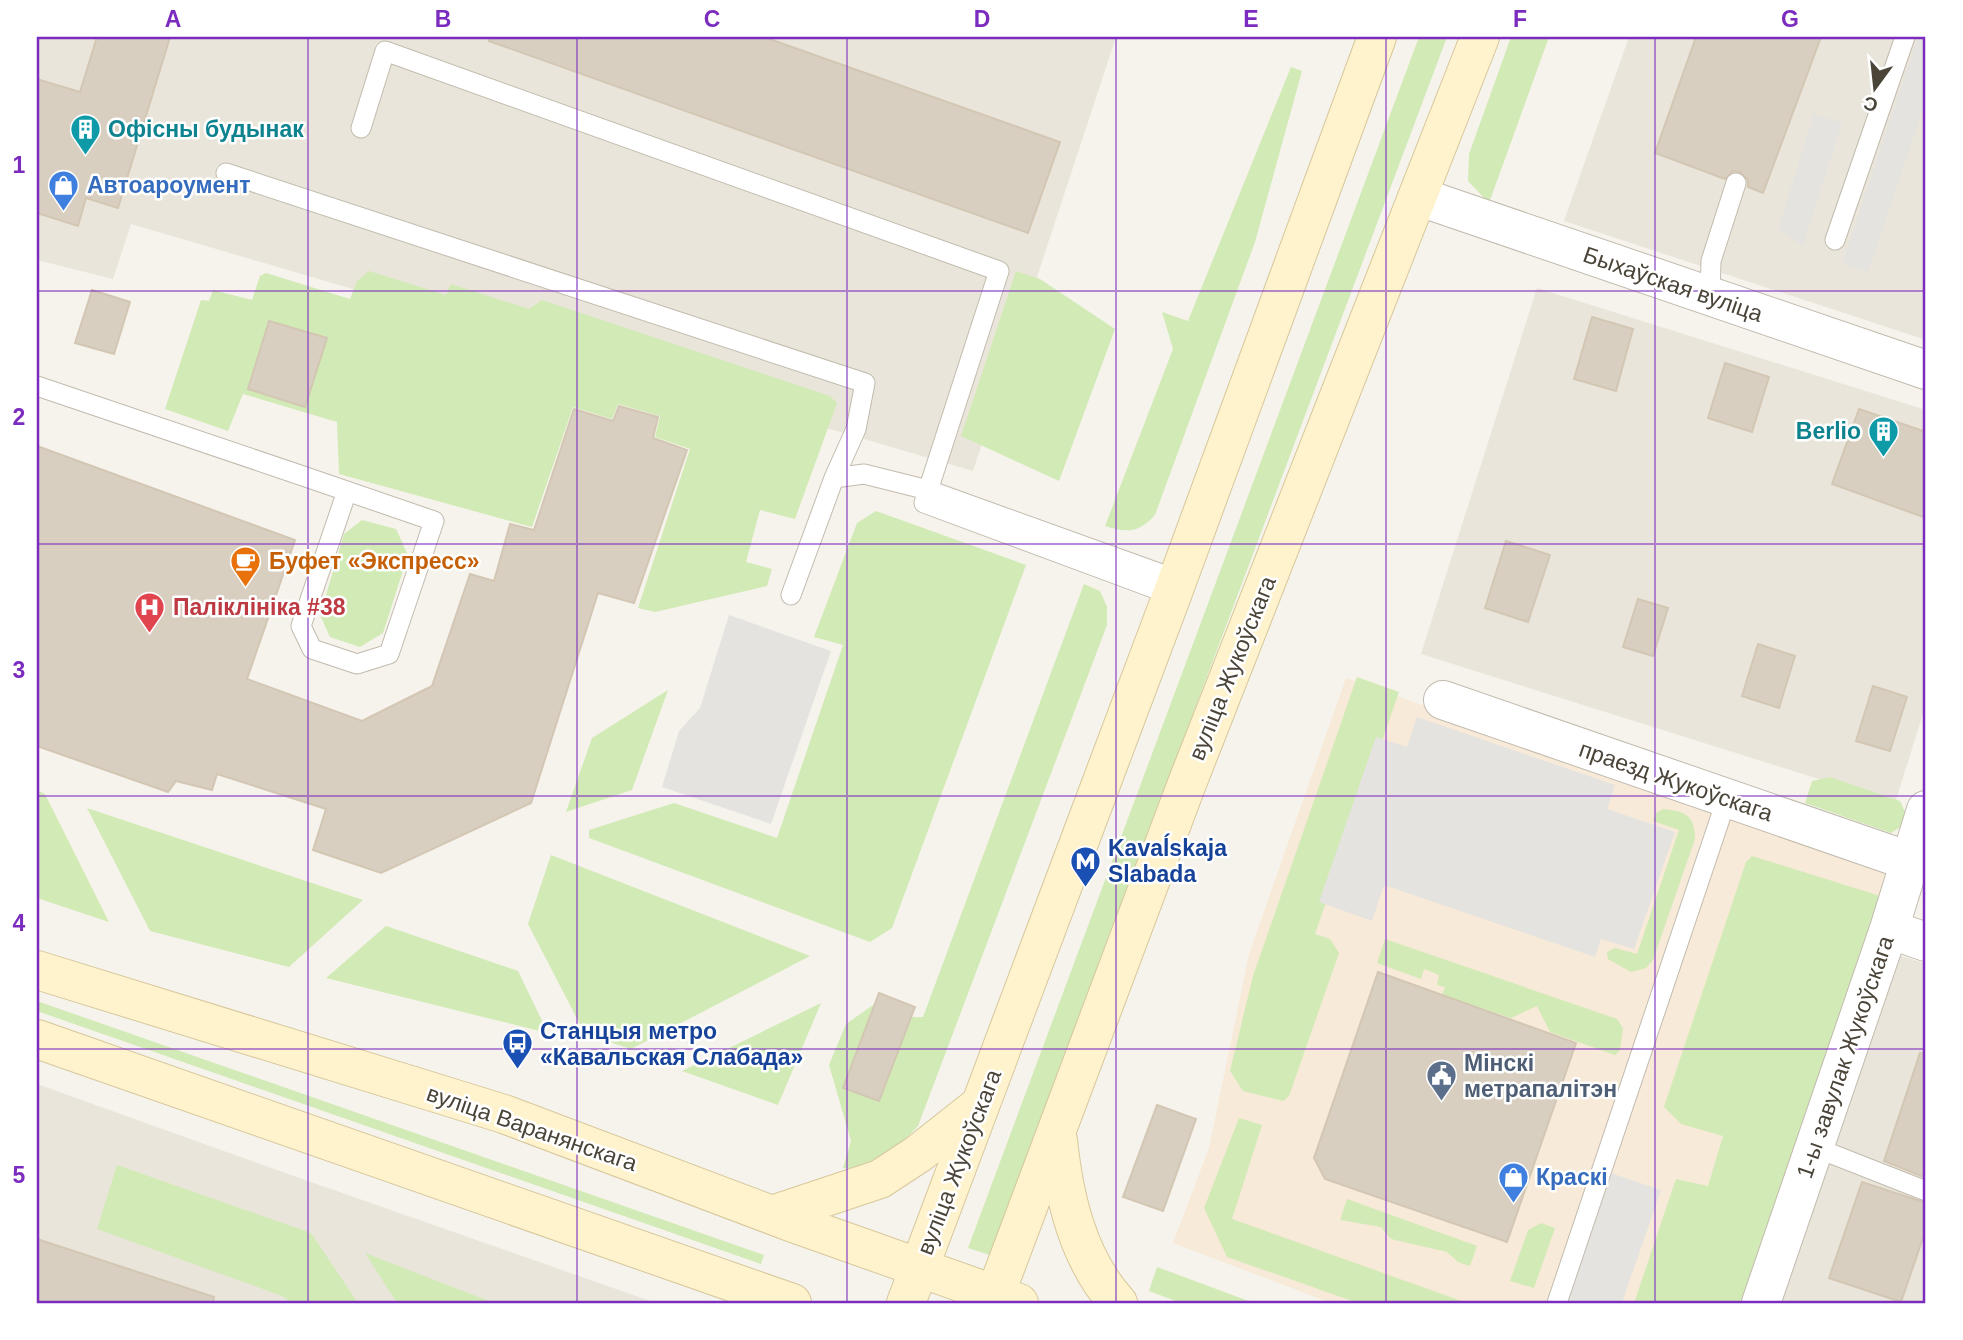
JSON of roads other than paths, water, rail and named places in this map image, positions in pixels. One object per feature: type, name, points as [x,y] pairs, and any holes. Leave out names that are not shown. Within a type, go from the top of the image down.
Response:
[{"type":"main road","name":"вуліца Жукоўскага","points":[[906,1303],[1175,588],[1377,37]]},
{"type":"main road","name":"вуліца Жукоўскага","points":[[1003,1300],[1057,1131],[1186,786],[1420,197],[1480,37]]},
{"type":"main road","name":"вуліца Варанянскага","points":[[37,970],[504,1114],[1003,1300]]},
{"type":"main road","points":[[37,1039],[738,1293],[792,1303]]},
{"type":"main road","points":[[772,1215],[880,1179],[918,1154],[981,1104]]},
{"type":"main road","points":[[1057,1131],[1063,1188],[1077,1233],[1106,1290],[1118,1303]]},
{"type":"street","name":"Быхаўская вуліца","points":[[1420,197],[1926,370]]},
{"type":"street","name":"праезд Жукоўскага","points":[[1443,700],[1909,862]]},
{"type":"street","name":"1-ы завулак Жукоўскага","points":[[1761,1303],[1889,929],[1926,810]]},
{"type":"street","points":[[1889,929],[1926,942]]},
{"type":"lane","points":[[1835,240],[1905,37]]},
{"type":"lane","points":[[361,128],[385,51],[999,271],[928,490]]},
{"type":"lane","points":[[226,173],[865,383],[856,429],[834,478],[790,595]]},
{"type":"lane","points":[[1710,297],[1710,261],[1736,183]]},
{"type":"lane","points":[[37,387],[347,491],[434,521],[389,654],[358,664],[312,649],[301,626],[347,491]]},
{"type":"lane","points":[[834,478],[864,474],[928,490],[1175,588]]},
{"type":"lane","points":[[1558,1303],[1727,799]]},
{"type":"lane","points":[[1814,1147],[1926,1191]]},
{"type":"place","name":"Офісны будынак","points":[[85,156]]},
{"type":"place","name":"Автоароумент","points":[[64,212]]},
{"type":"place","name":"Berlio","points":[[1884,458]]},
{"type":"place","name":"Буфет «Экспресс»","points":[[246,588]]},
{"type":"place","name":"Паліклініка #38","points":[[150,634]]},
{"type":"place","name":"Kavaĺskaja Slabada","points":[[1085,888]]},
{"type":"place","name":"Станцыя метро «Кавальская Слабада»","points":[[517,1071]]},
{"type":"place","name":"Мінскі метрапалітэн","points":[[1441,1103]]},
{"type":"place","name":"Краскі","points":[[1513,1204]]}]
